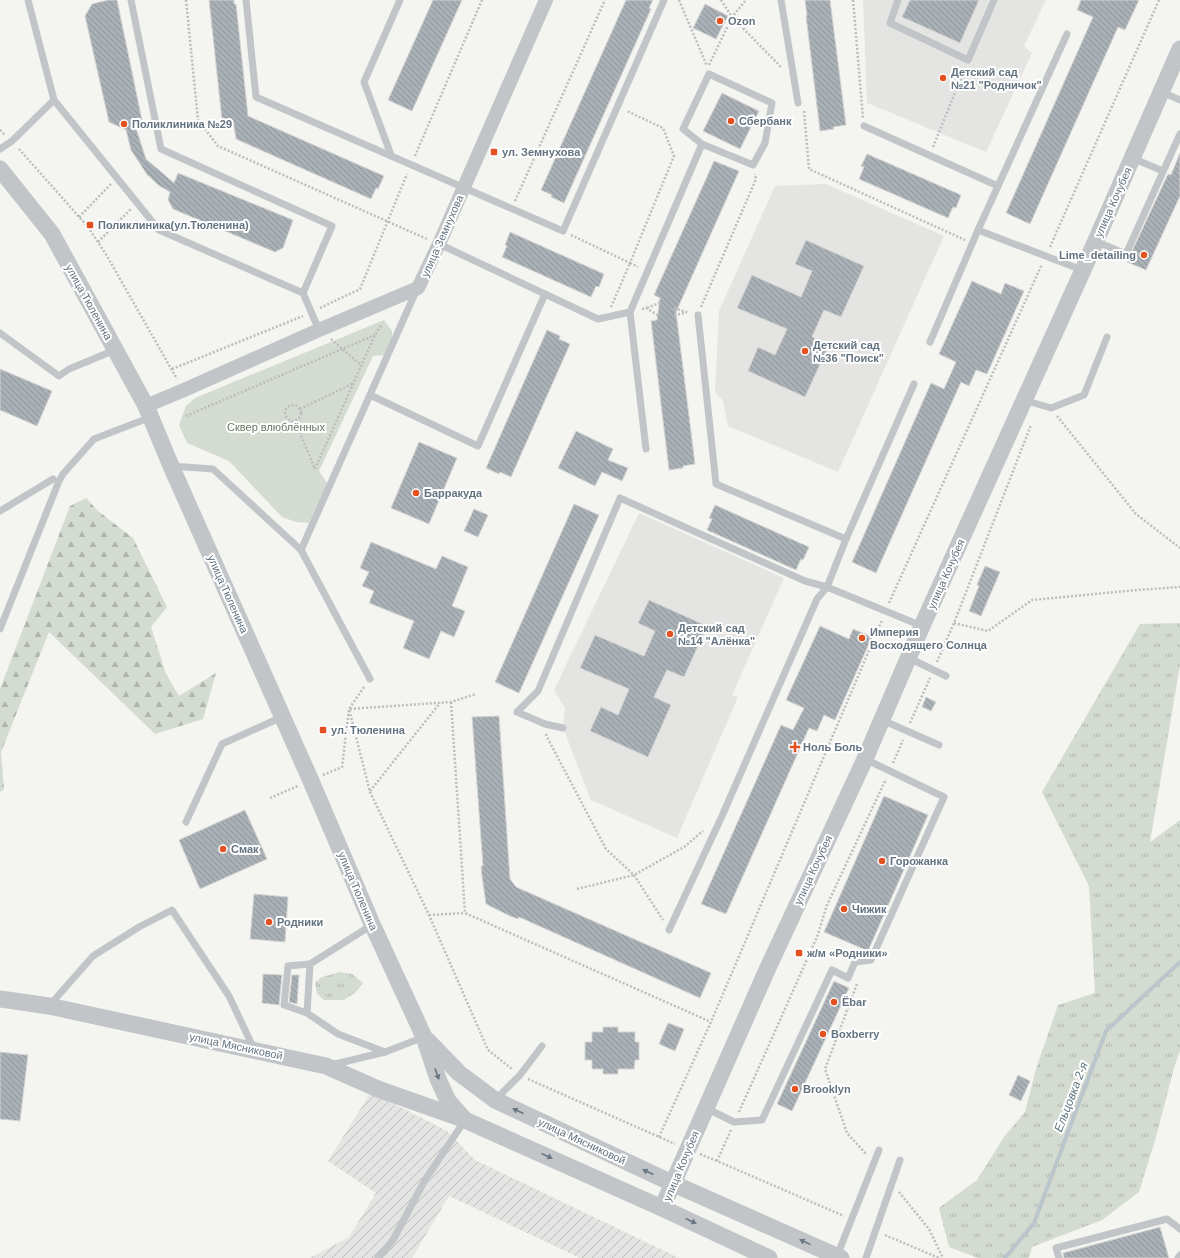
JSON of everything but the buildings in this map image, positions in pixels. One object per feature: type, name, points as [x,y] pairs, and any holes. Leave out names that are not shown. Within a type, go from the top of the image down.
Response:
[{"type":"street","name":"улица Земнухова","points":[[148,412],[184,390],[418,288],[439,244],[546,0]]},
{"type":"street","name":"улица Кочубея","points":[[662,1208],[674,1184],[766,972],[865,759],[922,626],[1032,402],[1082,270],[1180,50]]},
{"type":"street","name":"улица Тюленина","points":[[0,169],[52,234],[116,350],[148,412],[372,924],[424,1037]]},
{"type":"street","name":"улица Мясниковой","points":[[1,1001],[48,1006],[326,1066],[378,1089],[465,1120],[662,1208],[769,1258]]},
{"type":"street","name":"улица Мясниковой","points":[[424,1037],[459,1073],[495,1100],[674,1184],[839,1257]]},
{"type":"street","name":"улица Мясниковой","points":[[424,1037],[438,1079],[448,1101],[465,1120]]},
{"type":"lane","points":[[28,0],[54,100],[159,230],[303,293],[319,330]]},
{"type":"lane","points":[[131,0],[161,149],[332,226],[303,293]]},
{"type":"lane","points":[[246,0],[256,96],[563,231],[664,0]]},
{"type":"lane","points":[[391,155],[364,82],[400,0]]},
{"type":"lane","points":[[781,0],[798,103]]},
{"type":"lane","points":[[898,0],[890,23],[968,60],[994,0]]},
{"type":"lane","points":[[930,342],[978,230],[1067,34]]},
{"type":"lane","points":[[710,74],[772,103],[764,143],[753,165],[702,144],[683,129],[710,74]]},
{"type":"lane","points":[[1161,92],[1180,100]]},
{"type":"lane","points":[[0,149],[12,141],[54,100]]},
{"type":"lane","points":[[864,126],[998,186]]},
{"type":"lane","points":[[1095,241],[1126,254],[1180,134]]},
{"type":"lane","points":[[646,449],[630,312],[702,144]]},
{"type":"lane","points":[[1132,158],[1163,171]]},
{"type":"lane","points":[[978,230],[1082,270]]},
{"type":"lane","points":[[439,244],[598,319],[630,312]]},
{"type":"lane","points":[[301,550],[418,288]]},
{"type":"lane","points":[[370,396],[478,446],[546,294]]},
{"type":"lane","points":[[698,315],[716,484],[846,539]]},
{"type":"lane","points":[[0,333],[59,376],[69,369],[116,350]]},
{"type":"lane","points":[[1032,402],[1051,408],[1084,395],[1107,337]]},
{"type":"lane","points":[[670,930],[722,816],[817,599],[827,586],[914,384]]},
{"type":"lane","points":[[0,629],[63,474],[94,439],[148,412]]},
{"type":"lane","points":[[171,466],[214,469],[301,550],[370,679]]},
{"type":"lane","points":[[0,511],[53,479]]},
{"type":"lane","points":[[563,728],[544,724],[517,712],[538,690],[620,498],[668,523],[805,581],[827,586],[922,626]]},
{"type":"lane","points":[[909,658],[946,676]]},
{"type":"lane","points":[[186,822],[222,744],[282,717]]},
{"type":"lane","points":[[882,720],[939,745]]},
{"type":"lane","points":[[706,1108],[734,1122],[762,1120],[832,970],[848,978],[855,962],[871,960],[944,797],[865,759]]},
{"type":"lane","points":[[48,1006],[93,956],[140,927],[172,910],[229,996],[254,1050]]},
{"type":"lane","points":[[372,924],[310,964],[288,966],[284,1005],[306,1013],[338,1034],[385,1052]]},
{"type":"lane","points":[[306,1013],[310,964]]},
{"type":"lane","points":[[326,1066],[385,1052],[424,1037]]},
{"type":"lane","points":[[495,1100],[520,1075],[542,1046]]},
{"type":"lane","points":[[378,1258],[393,1240],[425,1180],[465,1120]]},
{"type":"lane","points":[[839,1257],[879,1150]]},
{"type":"lane","points":[[866,1258],[900,1160]]},
{"type":"lane","points":[[1059,1258],[1056,1248],[1167,1219],[1180,1229]]},
{"type":"path","points":[[186,0],[198,120],[218,146],[439,244]]},
{"type":"path","points":[[172,369],[312,313],[360,289],[411,164],[482,0]]},
{"type":"path","points":[[512,209],[605,0]]},
{"type":"path","points":[[679,0],[708,67],[732,17],[746,0]]},
{"type":"path","points":[[721,0],[732,17],[794,79]]},
{"type":"path","points":[[853,0],[864,126]]},
{"type":"path","points":[[349,709],[370,792],[429,915],[488,1050],[520,1075],[658,1137],[710,1022],[886,610],[1046,256],[1159,0]]},
{"type":"path","points":[[930,156],[968,60]]},
{"type":"path","points":[[798,103],[804,109],[809,169],[973,243]]},
{"type":"path","points":[[606,317],[674,156],[663,128],[618,107]]},
{"type":"path","points":[[0,130],[12,141],[88,227],[184,390]]},
{"type":"path","points":[[674,308],[686,313],[698,315],[756,179],[753,165]]},
{"type":"path","points":[[79,217],[117,178]]},
{"type":"path","points":[[98,243],[137,204]]},
{"type":"path","points":[[563,231],[630,263]]},
{"type":"path","points":[[630,312],[661,302]]},
{"type":"path","points":[[646,308],[659,316]]},
{"type":"path","points":[[674,315],[686,313]]},
{"type":"path","points":[[295,421],[315,469],[375,335],[382,324]]},
{"type":"path","points":[[319,330],[362,366]]},
{"type":"path","points":[[186,416],[375,335]]},
{"type":"path","points":[[300,410],[354,383]]},
{"type":"path","points":[[852,1220],[717,1161],[817,937],[827,904],[890,771],[954,623],[1032,402]]},
{"type":"path","points":[[293,405],[300,410],[301,415],[300,418],[295,421],[290,421],[286,418],[285,412],[286,409],[293,405]]},
{"type":"path","points":[[1051,408],[1136,514],[1180,548]]},
{"type":"path","points":[[954,623],[988,631],[1032,600],[1180,587]]},
{"type":"path","points":[[342,767],[349,709],[370,679]]},
{"type":"path","points":[[349,709],[451,702],[476,694]]},
{"type":"path","points":[[370,792],[441,702]]},
{"type":"path","points":[[451,702],[465,913]]},
{"type":"path","points":[[544,724],[547,737],[606,849],[634,875],[670,930]]},
{"type":"path","points":[[577,889],[634,875],[684,847],[722,816]]},
{"type":"path","points":[[429,915],[465,913],[710,1022]]},
{"type":"path","points":[[848,978],[857,983],[825,1069],[847,1133],[874,1163]]},
{"type":"path","points":[[892,1184],[929,1229],[943,1258]]},
{"type":"path","points":[[875,1231],[940,1258]]},
{"type":"shaded area","name":"Детский сад №21 \"Родничок\"","points":[[863,0],[1046,0],[1024,46],[1032,53],[986,152],[867,103]]},
{"type":"shaded area","name":"Детский сад №36 \"Поиск\"","points":[[826,184],[944,236],[838,472],[728,426],[723,401],[715,392],[719,311],[775,186]]},
{"type":"shaded area","name":"Детский сад №14 \"Алёнка\"","points":[[639,513],[784,578],[732,695],[738,697],[677,838],[591,800],[563,728],[565,708],[554,690]]},
{"type":"shaded area","points":[[371,1092],[447,1131],[475,1160],[679,1258],[580,1258],[449,1196],[412,1258],[310,1258],[349,1237],[376,1193],[328,1161]]},
{"type":"green space","name":"Сквер влюблённых","points":[[384,320],[392,331],[392,343],[384,355],[373,356],[319,471],[327,483],[309,523],[296,522],[282,517],[229,461],[187,443],[179,425],[186,406],[195,398]]},
{"type":"green space","points":[[86,498],[98,511],[133,538],[167,607],[151,627],[166,674],[179,696],[216,673],[203,719],[155,734],[49,632],[1,752],[4,789],[0,792],[0,689],[70,506]]},
{"type":"green space","points":[[1180,623],[1180,665],[1150,842],[1180,820],[1180,1051],[1139,1192],[1102,1220],[1032,1247],[1029,1258],[978,1258],[949,1247],[939,1208],[977,1180],[1004,1137],[1025,1112],[1036,1069],[1058,1005],[1095,993],[1089,886],[1042,792],[1140,624]]},
{"type":"green space","points":[[340,972],[352,974],[363,983],[356,992],[344,1000],[324,1000],[317,994],[315,982],[322,977]]},
{"type":"waterway","name":"Ельцовка 2-я","points":[[1005,1258],[1034,1223],[1106,1031],[1180,962]]},
{"type":"place","name":"Ozon","points":[[720,21]]},
{"type":"place","name":"Детский сад №21 \"Родничок\"","points":[[943,78]]},
{"type":"place","name":"Сбербанк","points":[[731,121]]},
{"type":"place","name":"Поликлиника №29","points":[[124,124]]},
{"type":"place","name":"ул. Земнухова","points":[[494,152]]},
{"type":"place","name":"Поликлиника(ул.Тюленина)","points":[[90,225]]},
{"type":"place","name":"Lime_detailing","points":[[1144,255]]},
{"type":"place","name":"Детский сад №36 \"Поиск\"","points":[[805,351]]},
{"type":"place","name":"Барракуда","points":[[416,493]]},
{"type":"place","name":"Детский сад №14 \"Алёнка\"","points":[[670,634]]},
{"type":"place","name":"Империя Восходящего Солнца","points":[[862,638]]},
{"type":"place","name":"ул. Тюленина","points":[[323,730]]},
{"type":"place","name":"Ноль Боль","points":[[795,747]]},
{"type":"place","name":"Смак","points":[[223,849]]},
{"type":"place","name":"Горожанка","points":[[882,861]]},
{"type":"place","name":"Чижик","points":[[844,909]]},
{"type":"place","name":"Родники","points":[[269,922]]},
{"type":"place","name":"ж/м «Родники»","points":[[799,953]]},
{"type":"place","name":"Ёbar","points":[[834,1002]]},
{"type":"place","name":"Boxberry","points":[[823,1034]]},
{"type":"place","name":"Brooklyn","points":[[795,1089]]}]
